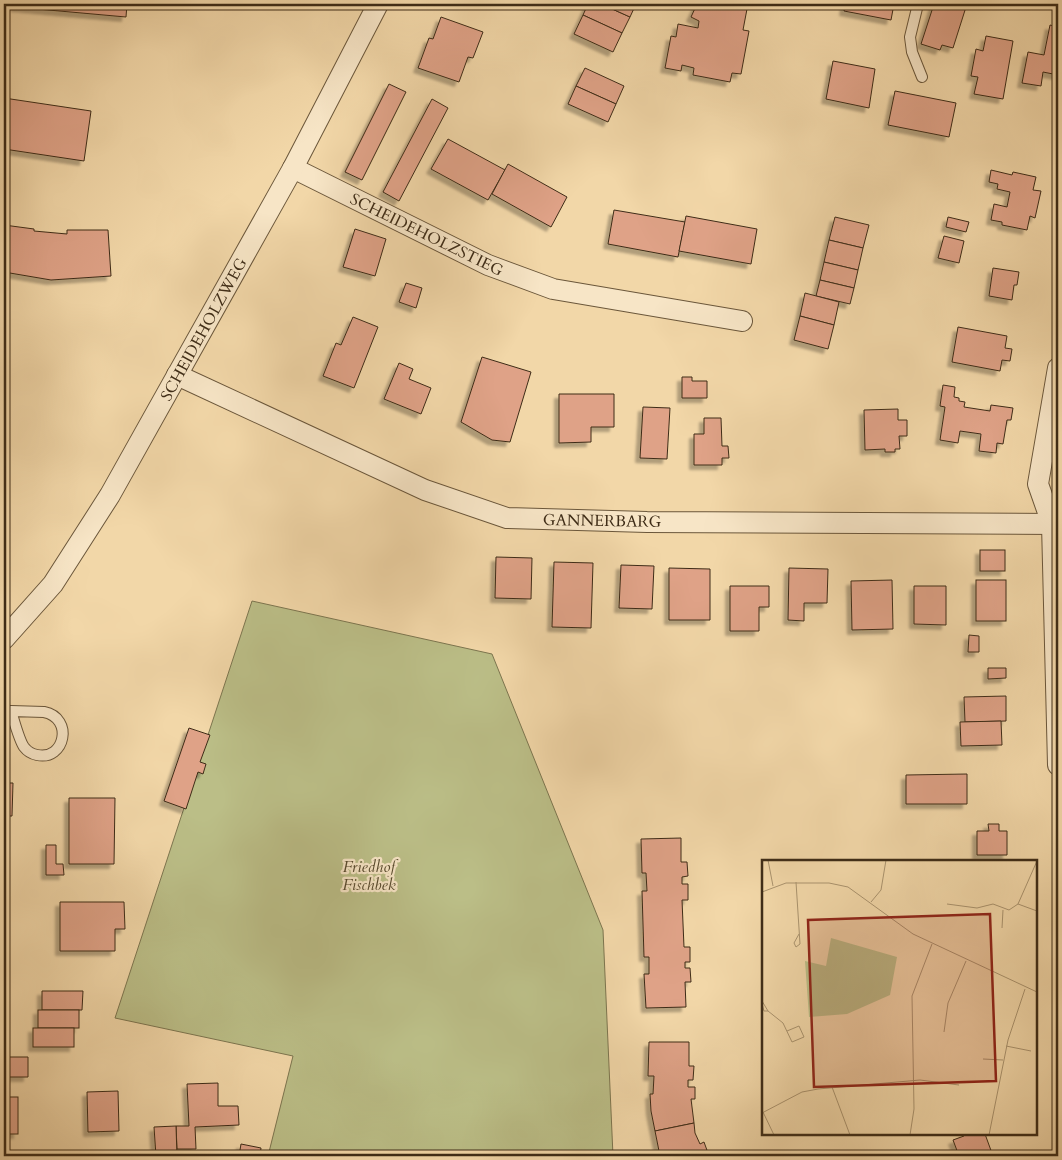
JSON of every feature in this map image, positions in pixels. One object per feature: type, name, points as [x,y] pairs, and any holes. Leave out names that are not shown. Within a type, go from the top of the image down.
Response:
[{"type":"street","name":"SCHEIDEHOLZWEG","points":[[4,639],[53,584],[110,495],[293,168],[378,4]]},
{"type":"street","name":"SCHEIDEHOLZSTIEG","points":[[293,168],[488,265],[554,289],[742,321]]},
{"type":"street","points":[[1058,368],[1038,484],[1055,524],[1058,765]]},
{"type":"street","name":"GANNERBARG","points":[[176,375],[425,490],[507,518],[657,522],[1055,524]]},
{"type":"lane","points":[[918,4],[910,37],[912,52],[922,77]]},
{"type":"lane","points":[[4,702],[11,711],[22,744],[28,751],[41,756],[50,754],[58,748],[63,735],[62,726],[57,718],[44,712],[11,711]]},
{"type":"green space","name":"Friedhof Fischbek","points":[[252,601],[492,654],[603,930],[613,1156],[268,1156],[293,1056],[115,1018]]},
{"type":"building","points":[[15,4],[127,4],[126,17],[15,7]]},
{"type":"building","points":[[588,4],[601,4],[630,17],[622,33],[583,15]]},
{"type":"building","points":[[601,4],[636,4],[630,17]]},
{"type":"building","points":[[697,4],[733,4],[747,9],[743,30],[749,31],[741,74],[732,73],[730,82],[693,75],[694,68],[682,65],[681,71],[665,68],[671,36],[676,37],[678,24],[698,28],[699,21],[691,17]]},
{"type":"building","points":[[845,4],[894,4],[891,20],[844,11]]},
{"type":"building","points":[[934,4],[955,4],[966,7],[953,48],[942,45],[940,50],[921,44]]},
{"type":"building","points":[[583,15],[622,33],[613,52],[574,34]]},
{"type":"building","points":[[441,17],[483,32],[473,58],[468,57],[459,82],[418,68],[429,38],[433,39]]},
{"type":"building","points":[[1050,25],[1058,27],[1058,75],[1043,72],[1041,86],[1022,83],[1028,52],[1044,55]]},
{"type":"building","points":[[986,36],[1013,41],[1003,99],[974,94],[978,77],[971,76],[976,49],[983,51]]},
{"type":"building","points":[[833,61],[875,69],[869,108],[826,99]]},
{"type":"building","points":[[585,68],[624,86],[616,104],[576,86]]},
{"type":"building","points":[[389,84],[406,92],[362,180],[345,172]]},
{"type":"building","points":[[576,86],[616,104],[608,122],[568,104]]},
{"type":"building","points":[[895,91],[956,103],[949,137],[888,125]]},
{"type":"building","points":[[4,98],[91,111],[84,161],[4,149]]},
{"type":"building","points":[[432,99],[448,108],[399,201],[383,192]]},
{"type":"building","points":[[448,139],[505,170],[488,200],[431,169]]},
{"type":"building","points":[[508,164],[567,197],[551,227],[492,194]]},
{"type":"building","points":[[991,170],[1012,175],[1013,172],[1036,177],[1033,190],[1041,191],[1035,218],[1030,216],[1027,230],[1002,225],[1002,222],[991,220],[994,204],[1007,207],[1010,192],[997,189],[998,184],[989,182]]},
{"type":"building","points":[[614,210],[685,222],[678,257],[608,244]]},
{"type":"building","points":[[686,216],[757,229],[751,264],[679,251]]},
{"type":"building","points":[[835,217],[869,225],[863,248],[829,240]]},
{"type":"building","points":[[948,217],[969,222],[966,232],[946,227]]},
{"type":"building","points":[[4,225],[34,229],[34,231],[67,234],[67,230],[108,230],[111,276],[51,280],[4,272]]},
{"type":"building","points":[[355,229],[386,239],[375,276],[343,267]]},
{"type":"building","points":[[944,236],[964,241],[959,263],[938,258]]},
{"type":"building","points":[[829,240],[863,248],[858,270],[824,262]]},
{"type":"building","points":[[824,262],[858,270],[854,288],[820,280]]},
{"type":"building","points":[[993,268],[1019,272],[1017,285],[1014,285],[1012,300],[989,296]]},
{"type":"building","points":[[820,280],[854,288],[850,304],[816,296]]},
{"type":"building","points":[[406,283],[422,288],[416,308],[399,302]]},
{"type":"building","points":[[805,293],[839,302],[834,325],[800,316]]},
{"type":"building","points":[[800,316],[834,325],[828,349],[794,340]]},
{"type":"building","points":[[353,317],[378,327],[354,388],[323,376],[336,343],[341,345]]},
{"type":"building","points":[[958,327],[1007,336],[1005,348],[1012,349],[1010,361],[1002,360],[1000,371],[952,362]]},
{"type":"building","points":[[482,357],[531,372],[510,442],[492,440],[461,422]]},
{"type":"building","points":[[399,363],[413,369],[409,379],[431,388],[421,414],[384,399]]},
{"type":"building","points":[[682,377],[692,377],[692,381],[707,381],[707,398],[682,398]]},
{"type":"building","points":[[943,385],[955,387],[954,397],[959,398],[959,401],[965,402],[964,407],[990,411],[991,405],[1013,408],[1011,420],[1007,420],[1003,444],[997,443],[996,453],[979,451],[981,434],[960,431],[958,443],[940,440],[945,407],[940,406]]},
{"type":"building","points":[[559,394],[614,394],[614,427],[591,427],[591,442],[559,443]]},
{"type":"building","points":[[643,407],[670,408],[667,459],[640,458]]},
{"type":"building","points":[[898,409],[898,420],[907,420],[907,436],[899,436],[900,449],[895,449],[895,452],[885,452],[885,449],[865,450],[864,410]]},
{"type":"building","points":[[704,418],[721,418],[722,446],[728,446],[729,458],[722,458],[722,465],[694,465],[694,434],[704,434]]},
{"type":"building","points":[[980,550],[1005,550],[1005,571],[980,571]]},
{"type":"building","points":[[496,557],[532,558],[531,599],[495,598]]},
{"type":"building","points":[[554,562],[593,563],[591,628],[552,627]]},
{"type":"building","points":[[621,565],[654,566],[652,609],[619,608]]},
{"type":"building","points":[[669,568],[710,569],[710,620],[669,620]]},
{"type":"building","points":[[789,568],[828,569],[827,603],[804,603],[804,621],[788,620]]},
{"type":"building","points":[[892,580],[893,629],[852,630],[851,581]]},
{"type":"building","points":[[976,580],[1006,580],[1006,621],[976,621]]},
{"type":"building","points":[[730,586],[769,586],[769,607],[759,607],[759,631],[730,631]]},
{"type":"building","points":[[914,586],[946,586],[946,625],[914,624]]},
{"type":"building","points":[[969,635],[979,636],[979,652],[968,652]]},
{"type":"building","points":[[988,668],[1006,668],[1006,678],[988,679]]},
{"type":"building","points":[[1006,696],[1006,721],[965,722],[964,697]]},
{"type":"building","points":[[1001,721],[1002,745],[961,746],[960,722]]},
{"type":"building","points":[[189,728],[210,735],[200,762],[206,764],[203,774],[198,772],[186,809],[164,801]]},
{"type":"building","points":[[967,774],[967,804],[906,804],[906,775]]},
{"type":"building","points":[[4,783],[13,783],[12,816],[4,816]]},
{"type":"building","points":[[69,798],[115,798],[114,864],[69,864]]},
{"type":"building","points":[[988,824],[999,824],[999,831],[1007,831],[1007,855],[977,855],[977,831],[989,831]]},
{"type":"building","points":[[681,838],[681,862],[687,862],[688,876],[682,877],[682,884],[688,884],[688,900],[682,900],[684,947],[690,947],[690,962],[685,962],[685,968],[690,968],[691,982],[685,982],[686,1007],[646,1008],[644,974],[649,974],[649,957],[644,957],[642,891],[647,891],[646,873],[642,873],[641,839]]},
{"type":"building","points":[[46,845],[56,845],[56,864],[63,864],[64,875],[46,875]]},
{"type":"building","points":[[60,902],[124,902],[125,929],[115,929],[115,951],[60,951]]},
{"type":"building","points":[[42,991],[83,991],[82,1010],[42,1010]]},
{"type":"building","points":[[38,1010],[79,1010],[79,1028],[38,1028]]},
{"type":"building","points":[[33,1028],[74,1028],[74,1047],[33,1047]]},
{"type":"building","points":[[649,1042],[689,1042],[689,1066],[694,1066],[693,1080],[688,1080],[688,1087],[695,1087],[695,1099],[691,1099],[694,1123],[655,1131],[650,1094],[653,1094],[654,1076],[648,1076]]},
{"type":"building","points":[[7,1057],[28,1057],[28,1077],[8,1077]]},
{"type":"building","points":[[218,1083],[218,1106],[238,1106],[239,1125],[195,1127],[196,1149],[177,1149],[176,1126],[189,1126],[187,1084]]},
{"type":"building","points":[[118,1091],[119,1131],[88,1132],[87,1092]]},
{"type":"building","points":[[4,1097],[18,1097],[18,1134],[4,1134]]},
{"type":"building","points":[[694,1123],[695,1133],[700,1144],[704,1142],[708,1153],[702,1156],[660,1156],[655,1131]]},
{"type":"building","points":[[176,1126],[177,1156],[156,1156],[154,1127]]},
{"type":"building","points":[[985,1135],[993,1156],[959,1156],[953,1140],[964,1136]]},
{"type":"building","points":[[241,1144],[261,1148],[260,1156],[239,1156]]}]
